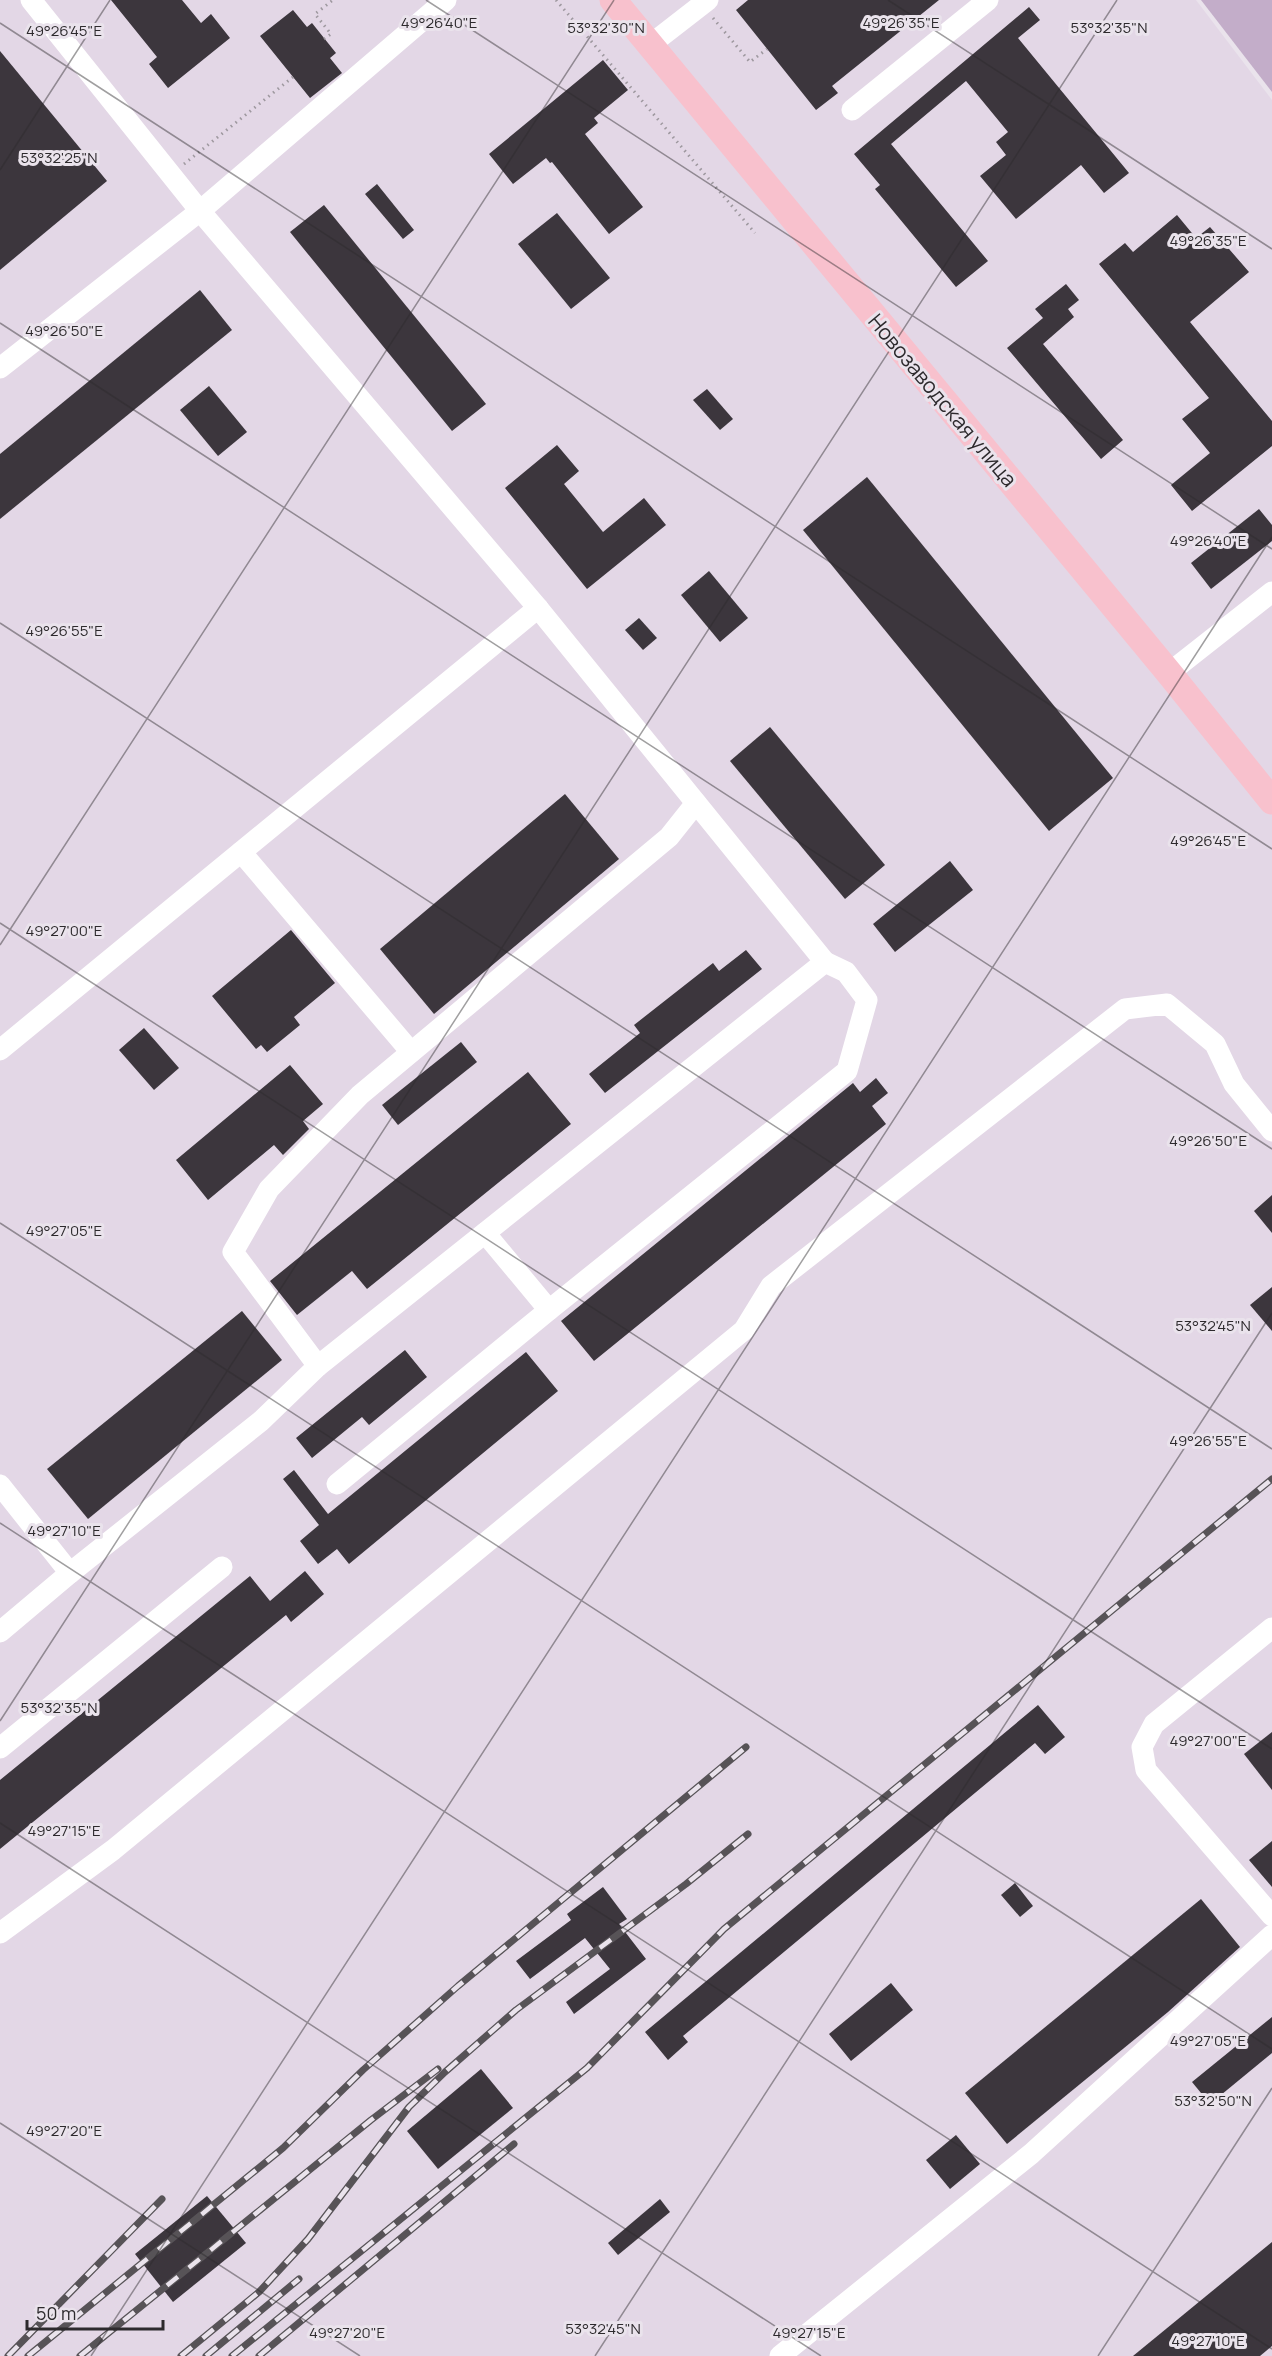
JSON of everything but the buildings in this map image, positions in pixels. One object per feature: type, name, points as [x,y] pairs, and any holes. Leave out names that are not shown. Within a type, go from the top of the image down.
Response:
[{"type":"main road","name":"Новозаводская улица","points":[[613,0],[1272,801]]},
{"type":"street","points":[[30,0],[200,211],[538,608],[825,962],[846,972],[867,1000],[847,1071],[549,1310],[337,1484]]},
{"type":"street","points":[[0,368],[200,211],[446,0]]},
{"type":"street","points":[[852,110],[988,0]]},
{"type":"street","points":[[650,45],[705,2]]},
{"type":"street","points":[[1169,673],[1272,592]]},
{"type":"street","points":[[0,1050],[538,608]]},
{"type":"street","points":[[318,1366],[233,1252],[270,1189],[360,1095],[669,837],[696,803]]},
{"type":"street","points":[[241,852],[411,1052]]},
{"type":"street","points":[[0,1632],[70,1573],[261,1421],[318,1366],[825,962]]},
{"type":"street","points":[[0,1933],[113,1850],[744,1330],[771,1286],[1125,1009],[1167,1004],[1215,1044],[1234,1083],[1272,1131]]},
{"type":"street","points":[[485,1233],[549,1310]]},
{"type":"street","points":[[0,1485],[70,1573]]},
{"type":"street","points":[[0,1748],[222,1567]]},
{"type":"street","points":[[1272,1628],[1154,1724],[1142,1747],[1146,1770],[1272,1916]]},
{"type":"street","points":[[780,2356],[1031,2154],[1272,1935]]},
{"type":"path","points":[[324,39],[331,34],[315,14],[333,0]]},
{"type":"path","points":[[556,0],[755,233]]},
{"type":"path","points":[[705,2],[750,62],[767,49]]},
{"type":"path","points":[[170,174],[293,77]]},
{"type":"shaded area","points":[[0,0],[611,0],[1272,814],[1272,2356],[0,2356]]},
{"type":"shaded area","points":[[621,0],[1196,0],[1272,100],[1272,586],[1171,668]]},
{"type":"shaded area","points":[[1201,0],[1272,0],[1272,92]]},
{"type":"shaded area","points":[[1272,596],[1272,792],[1176,672]]},
{"type":"railway","points":[[232,2356],[587,2068],[724,1929],[1272,1479]]},
{"type":"railway","points":[[28,2356],[283,2148],[363,2070],[458,1986],[746,1747]]},
{"type":"railway","points":[[181,2356],[259,2292],[308,2239],[409,2107],[445,2072],[516,2010],[686,1884],[748,1834]]},
{"type":"railway","points":[[80,2356],[371,2120],[438,2069]]},
{"type":"railway","points":[[259,2356],[514,2144]]},
{"type":"railway","points":[[8,2356],[162,2199]]},
{"type":"railway","points":[[206,2356],[299,2279]]}]
